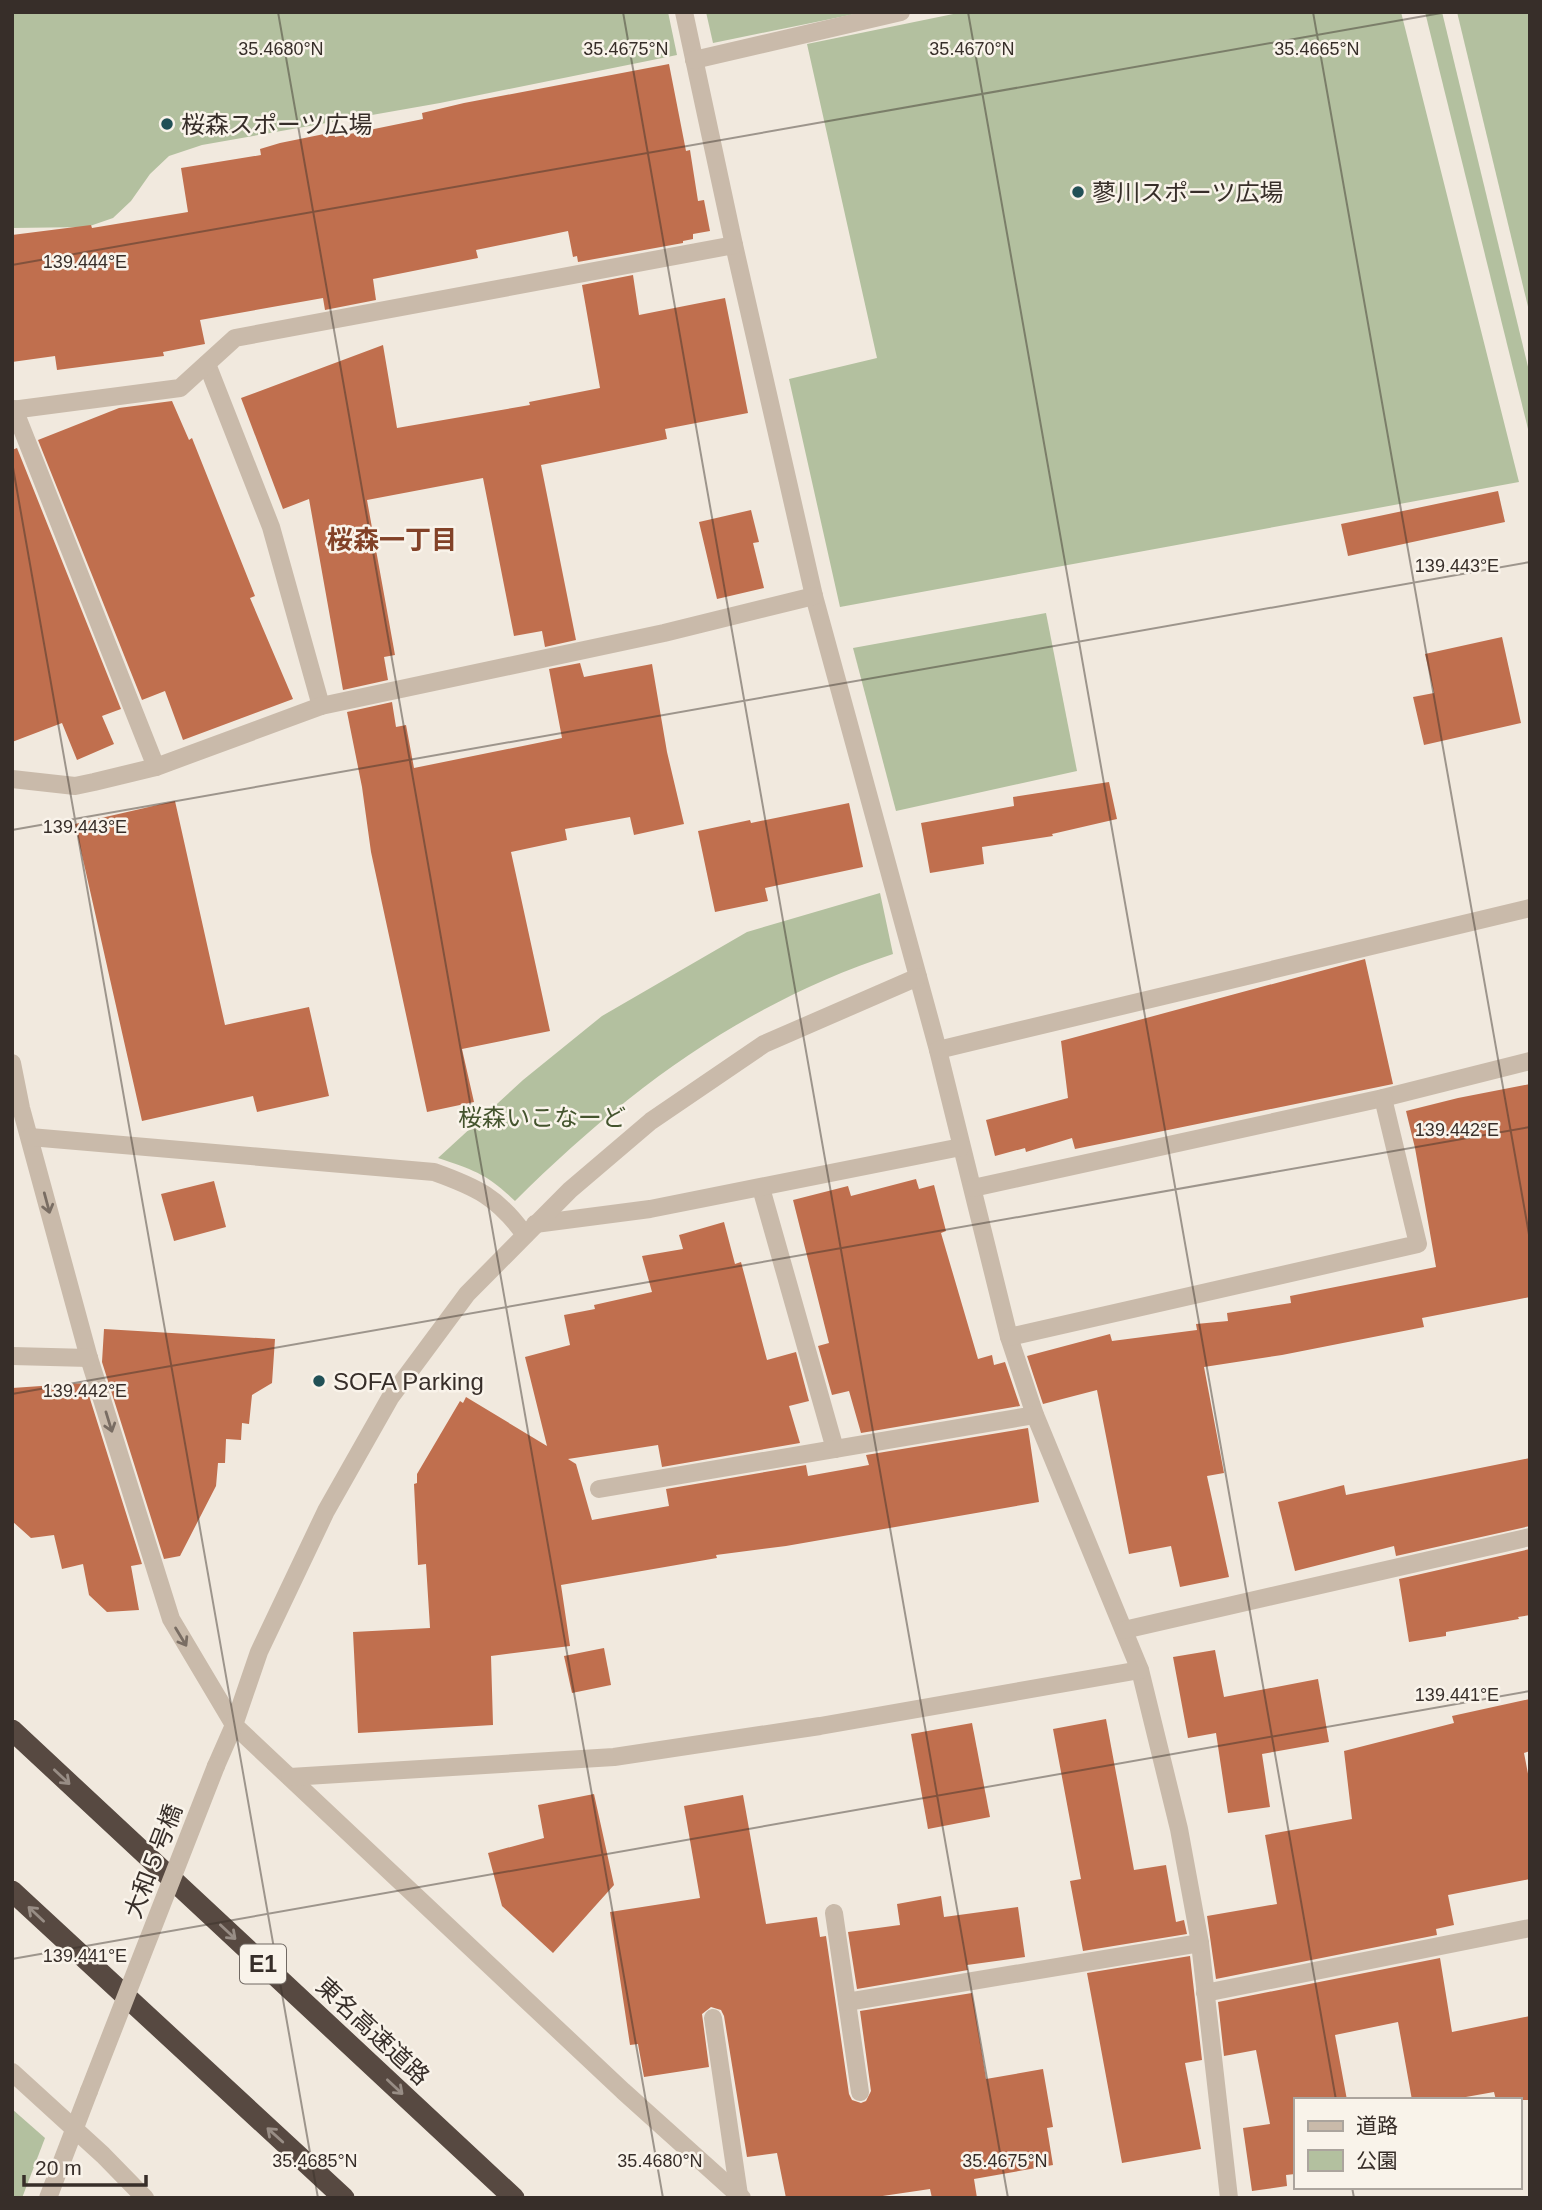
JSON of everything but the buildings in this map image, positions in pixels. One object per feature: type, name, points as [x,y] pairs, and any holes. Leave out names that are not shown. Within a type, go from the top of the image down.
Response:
[{"type":"highway","name":"東名高速道路","points":[[12,1730],[514,2198]]},
{"type":"highway","points":[[12,1891],[344,2198]]},
{"type":"street","points":[[684,12],[814,596],[938,1051],[1009,1337],[1035,1415],[1140,1670],[1180,1829],[1200,1943],[1229,2198]]},
{"type":"street","points":[[694,60],[901,12]]},
{"type":"street","points":[[156,766],[13,410],[180,388],[235,338],[734,245]]},
{"type":"street","points":[[207,364],[271,527],[321,706]]},
{"type":"street","points":[[12,779],[75,786],[156,766],[321,706],[664,634],[814,596]]},
{"type":"street","points":[[938,1051],[1530,908]]},
{"type":"street","name":"大和５号橋","points":[[48,2198],[234,1724],[259,1652],[320,1523],[390,1398],[467,1294],[570,1190],[651,1121],[764,1044],[918,977]]},
{"type":"street","points":[[973,1188],[1382,1098],[1530,1061]]},
{"type":"street","points":[[12,1063],[17,1108],[30,1137],[89,1358],[171,1619],[234,1724],[623,2091],[740,2196]]},
{"type":"street","points":[[1009,1337],[1418,1244],[1382,1098]]},
{"type":"street","points":[[30,1137],[434,1171],[474,1186],[530,1229],[761,1188],[961,1147]]},
{"type":"street","points":[[761,1188],[835,1449]]},
{"type":"street","points":[[12,1356],[89,1358]]},
{"type":"street","points":[[599,1489],[1035,1415]]},
{"type":"street","points":[[1124,1630],[1530,1537]]},
{"type":"street","points":[[290,1777],[614,1757],[820,1726],[1140,1670]]},
{"type":"street","points":[[834,1913],[860,2092]]},
{"type":"street","points":[[1205,1993],[1530,1928]]},
{"type":"street","points":[[847,2001],[1200,1943]]},
{"type":"street","points":[[712,2018],[740,2196]]},
{"type":"street","points":[[12,2072],[145,2198]]},
{"type":"green space","name":"桜森スポーツ広場","points":[[12,12],[668,12],[677,55],[440,103],[202,145],[169,156],[113,218],[87,227],[12,228]]},
{"type":"green space","points":[[706,12],[865,12],[713,43]]},
{"type":"green space","points":[[963,12],[1401,12],[1519,482],[840,607],[789,379],[877,358],[807,44]]},
{"type":"green space","points":[[1425,12],[1442,12],[1530,375],[1530,437]]},
{"type":"green space","points":[[1457,12],[1530,12],[1530,315]]},
{"type":"green space","points":[[1046,613],[1077,771],[896,811],[853,648]]},
{"type":"green space","name":"桜森いこなーど","points":[[880,893],[893,954],[838,974],[786,998],[689,1055],[600,1123],[515,1201],[480,1174],[438,1158],[523,1080],[602,1016],[747,932]]},
{"type":"green space","points":[[12,2109],[45,2138],[22,2198],[12,2198]]},
{"type":"place","name":"桜森スポーツ広場","points":[[167,124]]},
{"type":"place","name":"蓼川スポーツ広場","points":[[1078,192]]},
{"type":"place","name":"SOFA Parking","points":[[319,1381]]},
{"type":"district","name":"桜森一丁目","points":[[392,540]]}]
